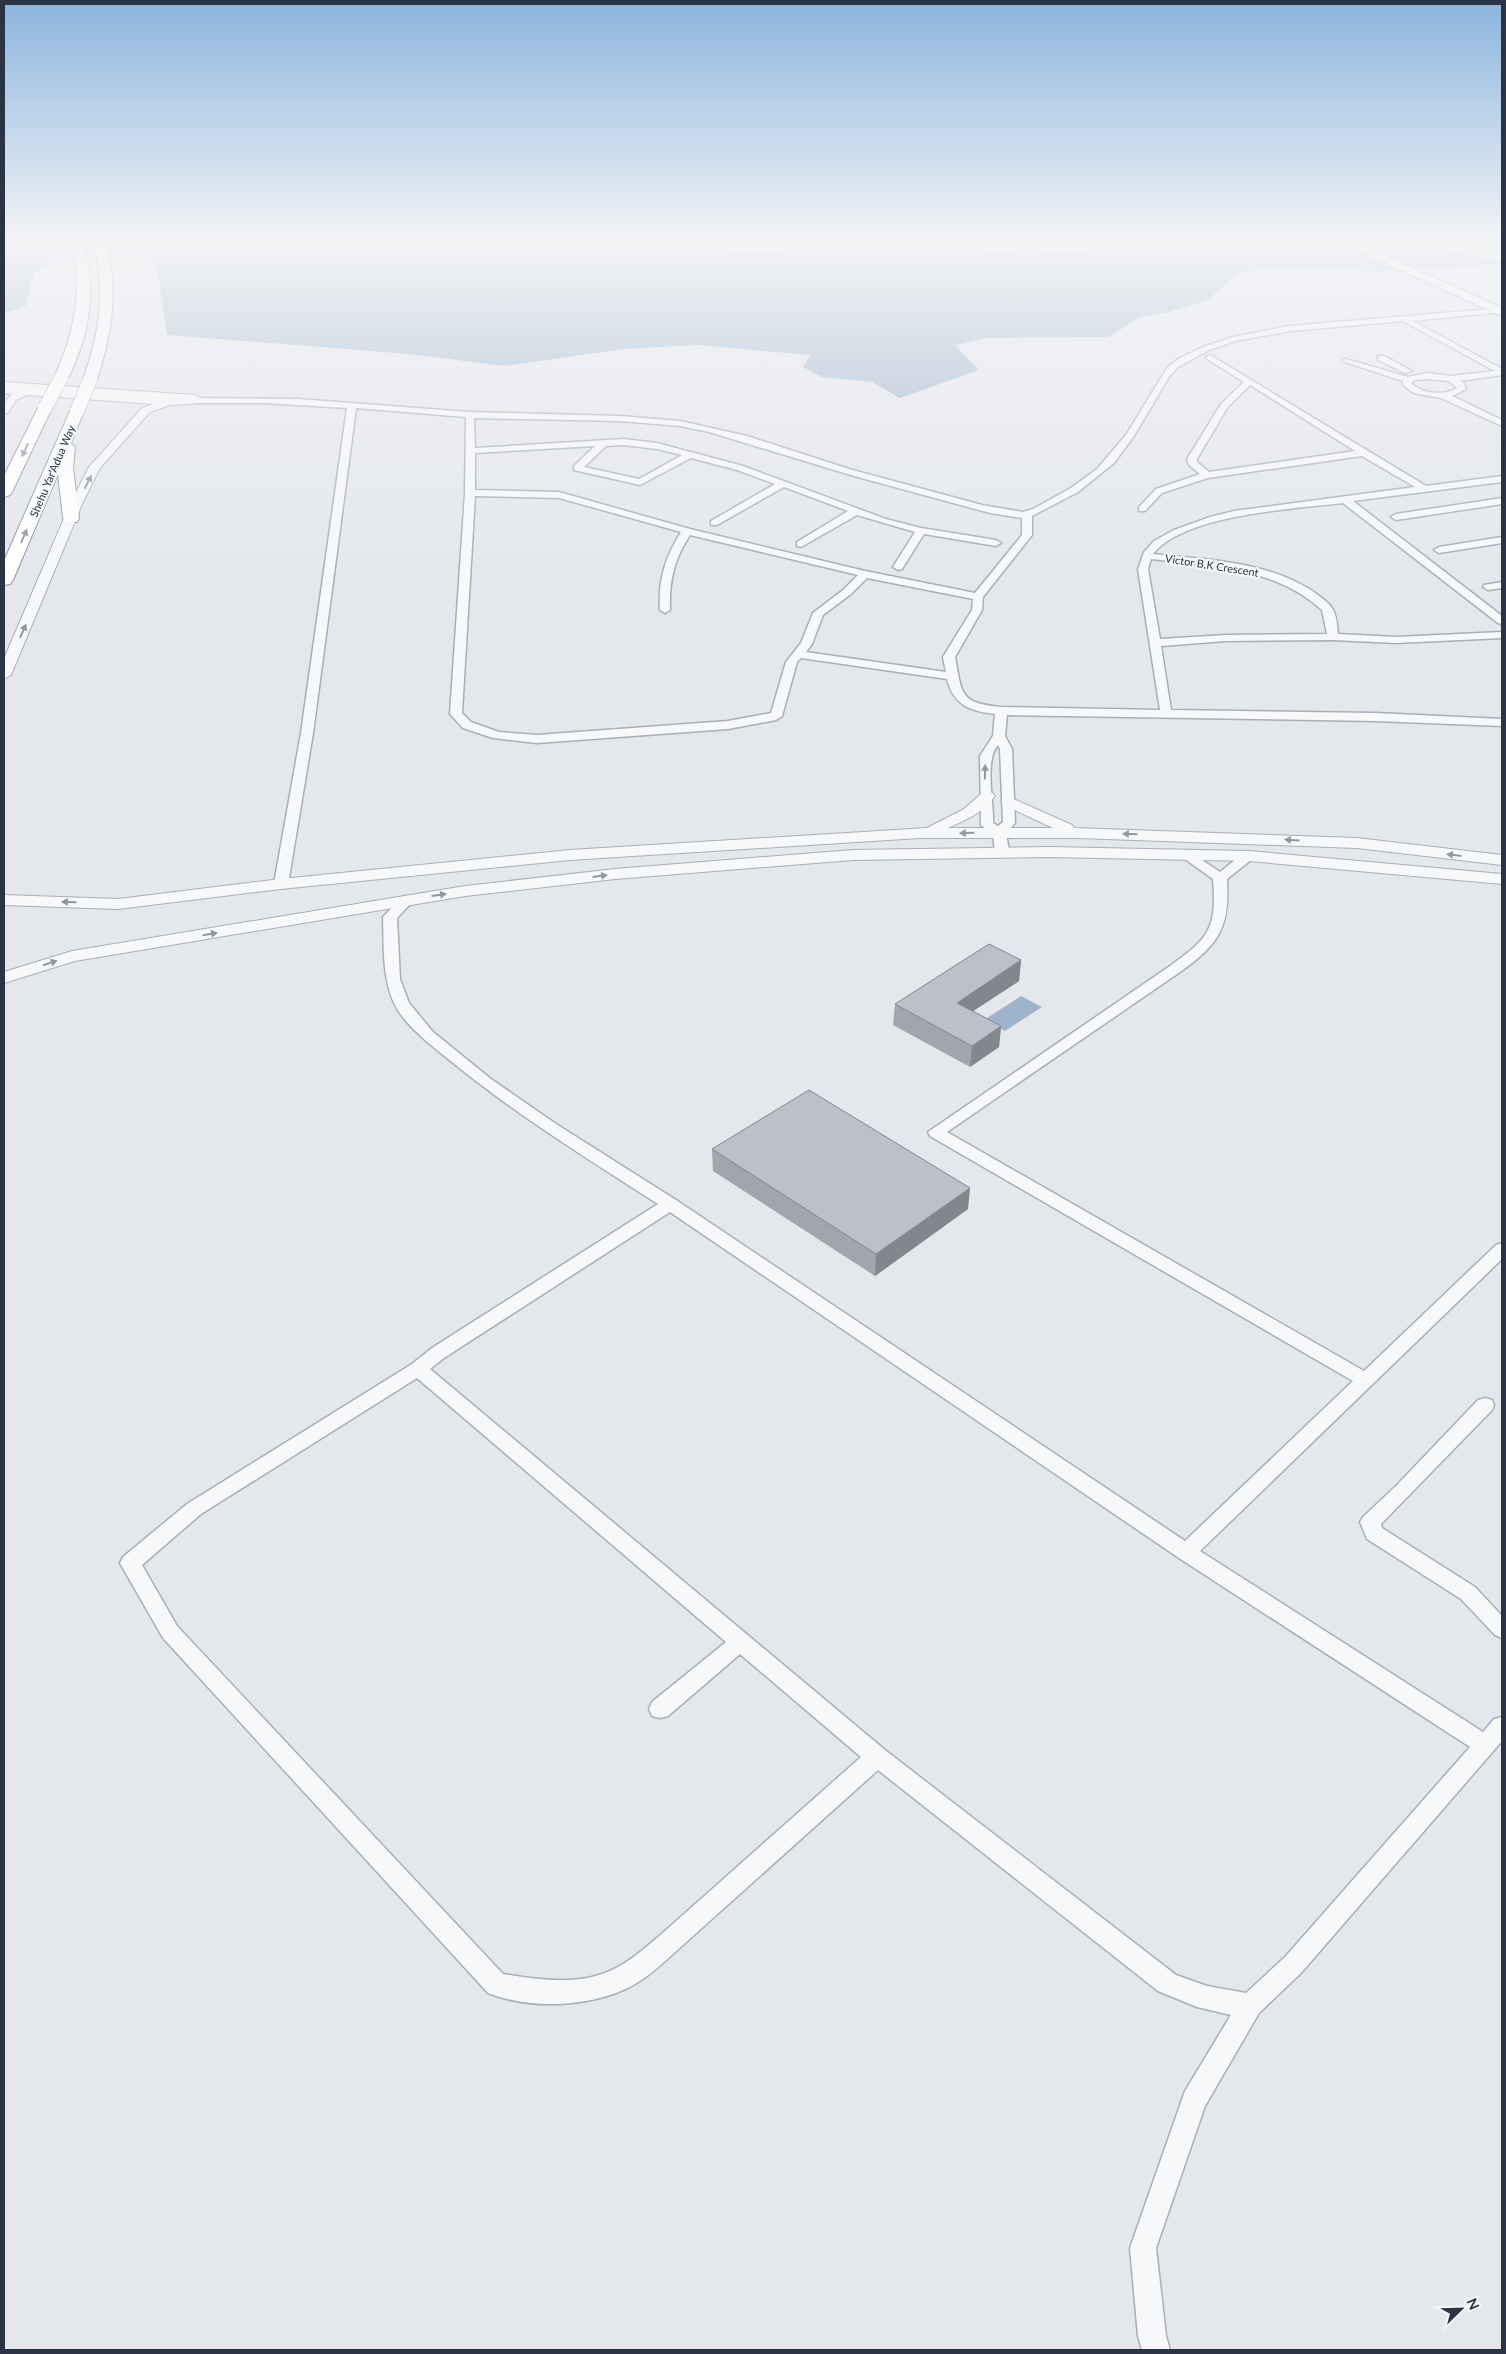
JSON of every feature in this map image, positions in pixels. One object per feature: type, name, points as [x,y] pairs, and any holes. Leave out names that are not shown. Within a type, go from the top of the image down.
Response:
[{"type":"highway","points":[[4,492],[72,352]]},
{"type":"highway","name":"Shehu Yar'Adua Way","points":[[4,580],[70,430],[90,380],[98,352]]},
{"type":"highway","points":[[70,430],[65,457],[71,518]]},
{"type":"highway","points":[[4,487],[13,473]]},
{"type":"street","points":[[6,390],[153,406],[196,400],[246,398],[470,415],[601,419],[709,429],[972,505],[1027,515],[1076,490],[1104,469],[1147,409],[1165,375],[1178,363],[1200,352]]},
{"type":"street","points":[[1464,352],[1502,373]]},
{"type":"street","points":[[1210,357],[1423,488]]},
{"type":"street","points":[[1381,358],[1421,376],[1451,380],[1502,373]]},
{"type":"street","points":[[1346,361],[1409,380],[1421,376]]},
{"type":"street","points":[[1409,380],[1407,386],[1413,390],[1439,395],[1502,424]]},
{"type":"street","points":[[1451,380],[1462,385],[1502,380]]},
{"type":"street","points":[[1207,475],[1192,463],[1192,459],[1205,433],[1232,394],[1250,381]]},
{"type":"street","points":[[1419,404],[1439,395],[1460,391],[1462,385]]},
{"type":"street","points":[[23,391],[47,388]]},
{"type":"street","points":[[6,390],[47,388],[193,397],[196,400]]},
{"type":"street","points":[[4,411],[6,390]]},
{"type":"street","points":[[134,394],[142,395],[147,405]]},
{"type":"street","points":[[4,675],[71,518],[95,467],[147,405]]},
{"type":"street","points":[[281,884],[307,733],[352,405]]},
{"type":"street","points":[[470,415],[470,493],[456,714],[467,725],[512,738],[556,739],[728,726],[776,716],[792,662],[806,644],[818,613],[847,592],[865,574]]},
{"type":"street","points":[[470,451],[604,443],[639,443],[740,468],[854,512],[921,532],[996,543]]},
{"type":"street","points":[[604,443],[577,468],[640,482],[690,455]]},
{"type":"street","points":[[1142,510],[1159,491],[1172,485],[1207,475],[1364,453]]},
{"type":"street","points":[[1166,713],[1143,569],[1150,550],[1170,537],[1206,520],[1234,514],[1502,479]]},
{"type":"street","points":[[714,523],[783,484]]},
{"type":"street","points":[[470,493],[559,495],[687,531],[865,574],[978,597]]},
{"type":"street","points":[[1344,499],[1502,622]]},
{"type":"street","points":[[1396,517],[1502,501]]},
{"type":"street","points":[[801,544],[854,512]]},
{"type":"street","points":[[1027,515],[1027,535],[1023,543],[1008,556],[978,597],[977,610],[949,657],[955,693],[966,705],[1001,711],[1376,717],[1502,723]]},
{"type":"street","points":[[664,610],[663,589],[672,554],[687,531]]},
{"type":"street","points":[[898,567],[921,532]]},
{"type":"street","points":[[1439,550],[1502,540]]},
{"type":"street","name":"Victor B.K Crescent","points":[[1147,556],[1245,569],[1271,575],[1294,584],[1310,593],[1328,610],[1333,637]]},
{"type":"street","points":[[1488,587],[1502,585]]},
{"type":"street","points":[[1154,643],[1226,638],[1333,637],[1396,640],[1502,635]]},
{"type":"street","points":[[799,654],[952,676]]},
{"type":"street","points":[[998,832],[1009,823],[1006,749],[999,736],[1001,711]]},
{"type":"street","points":[[999,736],[985,752],[987,825],[998,832],[1002,852]]},
{"type":"street","points":[[920,833],[947,824],[970,812],[987,796]]},
{"type":"street","points":[[1009,802],[1052,824],[1079,832]]},
{"type":"street","points":[[4,900],[118,904],[281,884],[570,855],[920,833],[1079,832],[1357,843],[1502,860]]},
{"type":"street","points":[[4,978],[72,956],[276,924],[407,900],[615,874],[853,855],[1002,852],[1249,856],[1502,879]]},
{"type":"street","points":[[1188,854],[1220,878],[1223,908],[1216,931],[1201,951],[936,1132],[1364,1379]]},
{"type":"street","points":[[1220,878],[1249,856]]},
{"type":"street","points":[[407,900],[390,917],[393,979],[402,1004],[428,1035],[486,1082],[550,1128],[670,1204],[1186,1552],[1484,1744]]},
{"type":"street","points":[[370,906],[390,917]]},
{"type":"street","points":[[670,1204],[438,1353],[418,1369],[194,1509],[130,1563],[170,1632],[498,1985],[542,1993],[590,1990],[631,1974],[877,1757]]},
{"type":"street","points":[[1186,1552],[1364,1379],[1502,1249]]},
{"type":"street","points":[[418,1369],[877,1757],[1167,1983],[1197,1996],[1225,2004],[1250,2005]]},
{"type":"street","points":[[1485,1405],[1403,1491],[1370,1522],[1374,1532],[1468,1593],[1502,1629]]},
{"type":"street","points":[[660,1709],[740,1642]]},
{"type":"street","points":[[1156,2350],[1152,2336],[1143,2248],[1194,2100],[1250,2005],[1293,1965],[1484,1744],[1502,1726]]},
{"type":"water","points":[[382,352],[604,352],[505,366]]},
{"type":"water","points":[[775,352],[962,352],[979,370],[900,398],[872,382],[822,377],[803,367],[810,355]]},
{"type":"water","points":[[1021,996],[1042,1007],[1005,1031],[984,1020]]},
{"type":"building","points":[[989,944],[1021,960],[957,1003],[1001,1026],[972,1046],[895,1004]]},
{"type":"building","points":[[809,1090],[970,1188],[876,1254],[712,1149]]}]
